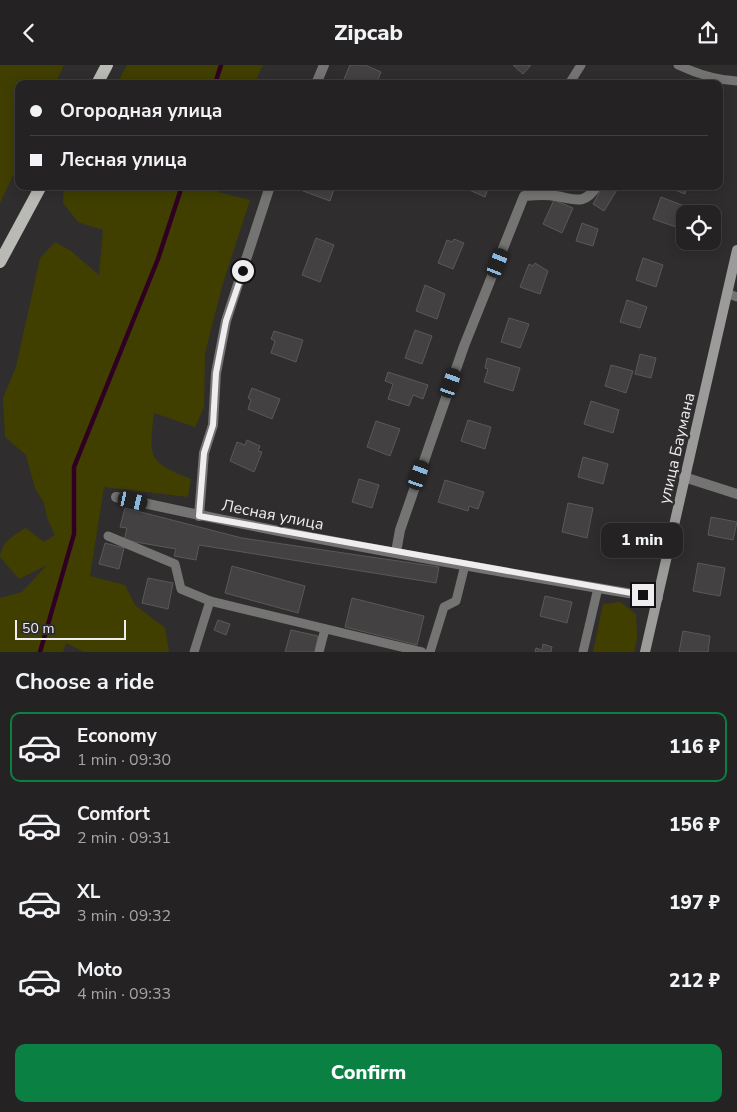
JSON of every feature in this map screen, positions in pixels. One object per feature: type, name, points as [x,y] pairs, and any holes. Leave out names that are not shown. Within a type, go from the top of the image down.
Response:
[{"type":"main road","points":[[98,80],[107,65]]},
{"type":"main road","points":[[0,262],[39,190]]},
{"type":"street","points":[[318,80],[324,65]]},
{"type":"street","points":[[199,516],[204,453],[213,425],[216,373],[226,321],[269,190]]},
{"type":"street","points":[[396,553],[400,530],[464,346],[524,196],[557,196],[578,201],[585,198],[594,190]]},
{"type":"street","name":"улица Баумана","points":[[645,652],[684,477],[732,295],[737,250]]},
{"type":"street","points":[[684,477],[737,494]]},
{"type":"street","name":"Лесная улица","points":[[116,497],[199,516],[396,553],[658,597]]},
{"type":"lane","points":[[572,80],[581,65]]},
{"type":"lane","points":[[678,65],[707,76],[737,81]]},
{"type":"lane","points":[[108,535],[174,564],[181,589],[210,601],[422,652]]},
{"type":"lane","points":[[430,652],[444,607],[456,601],[465,565]]},
{"type":"lane","points":[[583,652],[598,588]]},
{"type":"lane","points":[[194,652],[210,601]]},
{"type":"lane","points":[[319,652],[325,629]]},
{"type":"shaded area","points":[[0,65],[64,65],[57,80],[15,80],[15,171],[0,203]]},
{"type":"shaded area","points":[[127,65],[263,65],[256,80],[119,80]]},
{"type":"shaded area","points":[[64,190],[218,190],[218,192],[250,200],[223,283],[209,337],[205,354],[204,407],[195,427],[154,413],[151,440],[154,457],[166,468],[191,479],[188,497],[104,487],[90,576],[125,585],[135,605],[165,628],[169,652],[84,652],[66,643],[63,652],[0,652],[0,598],[22,592],[47,565],[19,579],[0,557],[1,551],[9,539],[26,528],[44,542],[55,535],[47,518],[44,503],[35,488],[26,455],[5,437],[3,398],[16,367],[40,258],[55,242],[71,251],[99,275],[103,230],[78,222],[63,203]]},
{"type":"shaded area","points":[[620,602],[636,614],[637,639],[634,652],[593,652],[603,604]]},
{"type":"building","points":[[350,65],[365,65],[381,72],[378,80],[344,80]]},
{"type":"building","points":[[513,65],[531,65],[523,74]]},
{"type":"building","points":[[303,190],[334,190],[330,201]]},
{"type":"building","points":[[469,190],[488,190],[485,197]]},
{"type":"building","points":[[601,190],[617,190],[604,211],[593,204]]},
{"type":"building","points":[[675,190],[686,190],[685,194]]},
{"type":"building","points":[[661,197],[681,205],[676,205],[676,227],[653,219]]},
{"type":"building","points":[[554,200],[573,208],[562,233],[543,224]]},
{"type":"building","points":[[582,223],[598,229],[593,246],[576,241]]},
{"type":"building","points":[[316,238],[334,245],[320,282],[302,275]]},
{"type":"building","points":[[454,239],[464,243],[453,269],[438,263],[447,240],[452,242]]},
{"type":"building","points":[[643,258],[663,265],[656,287],[636,280]]},
{"type":"building","points":[[535,263],[548,271],[540,294],[520,287],[529,264],[533,266]]},
{"type":"building","points":[[425,285],[445,294],[437,319],[416,311]]},
{"type":"building","points":[[627,300],[647,307],[640,328],[620,322]]},
{"type":"building","points":[[509,318],[529,324],[520,348],[501,342]]},
{"type":"building","points":[[415,330],[432,336],[422,364],[405,358]]},
{"type":"building","points":[[274,331],[303,340],[296,362],[271,353],[275,341],[271,339]]},
{"type":"building","points":[[640,354],[656,358],[651,378],[635,374]]},
{"type":"building","points":[[487,358],[520,368],[513,391],[484,382],[488,369],[485,368]]},
{"type":"building","points":[[611,365],[633,371],[626,393],[605,386]]},
{"type":"building","points":[[388,372],[428,385],[423,399],[413,395],[409,406],[388,399],[393,384],[385,381]]},
{"type":"building","points":[[252,388],[280,399],[272,419],[248,409],[251,400],[248,398]]},
{"type":"building","points":[[591,401],[619,410],[613,433],[584,424]]},
{"type":"building","points":[[468,420],[491,427],[485,449],[461,441]]},
{"type":"building","points":[[376,421],[400,429],[390,456],[367,447]]},
{"type":"building","points":[[247,440],[260,446],[258,451],[262,452],[254,472],[230,461],[237,442],[245,445]]},
{"type":"building","points":[[583,457],[608,464],[603,484],[578,477]]},
{"type":"building","points":[[359,479],[379,485],[372,508],[352,502]]},
{"type":"building","points":[[445,480],[484,492],[478,509],[469,506],[468,511],[438,502]]},
{"type":"building","points":[[568,503],[593,508],[587,538],[562,532]]},
{"type":"building","points":[[125,508],[242,538],[439,567],[436,583],[199,545],[196,560],[174,556],[176,549],[124,540],[127,528],[120,527]]},
{"type":"building","points":[[711,517],[737,522],[733,540],[708,535]]},
{"type":"building","points":[[105,543],[124,548],[119,569],[99,564]]},
{"type":"building","points":[[698,563],[725,568],[720,596],[693,591]]},
{"type":"building","points":[[232,566],[305,586],[298,613],[225,593]]},
{"type":"building","points":[[148,578],[173,583],[168,609],[142,603]]},
{"type":"building","points":[[545,596],[572,602],[567,623],[540,616]]},
{"type":"building","points":[[352,598],[424,616],[417,645],[345,627]]},
{"type":"building","points":[[218,620],[230,624],[226,635],[214,630]]},
{"type":"building","points":[[291,630],[318,636],[315,652],[285,652]]},
{"type":"building","points":[[683,631],[710,636],[708,652],[679,652]]},
{"type":"building","points":[[543,644],[552,647],[551,652],[535,652],[536,648],[542,650]]},
{"type":"waterway","points":[[216,80],[221,65]]},
{"type":"waterway","points":[[40,652],[74,534],[74,467],[158,259],[181,190]]},
{"type":"route","points":[[243,271],[226,321],[216,373],[213,425],[204,453],[199,516],[430,559],[643,595]]}]
